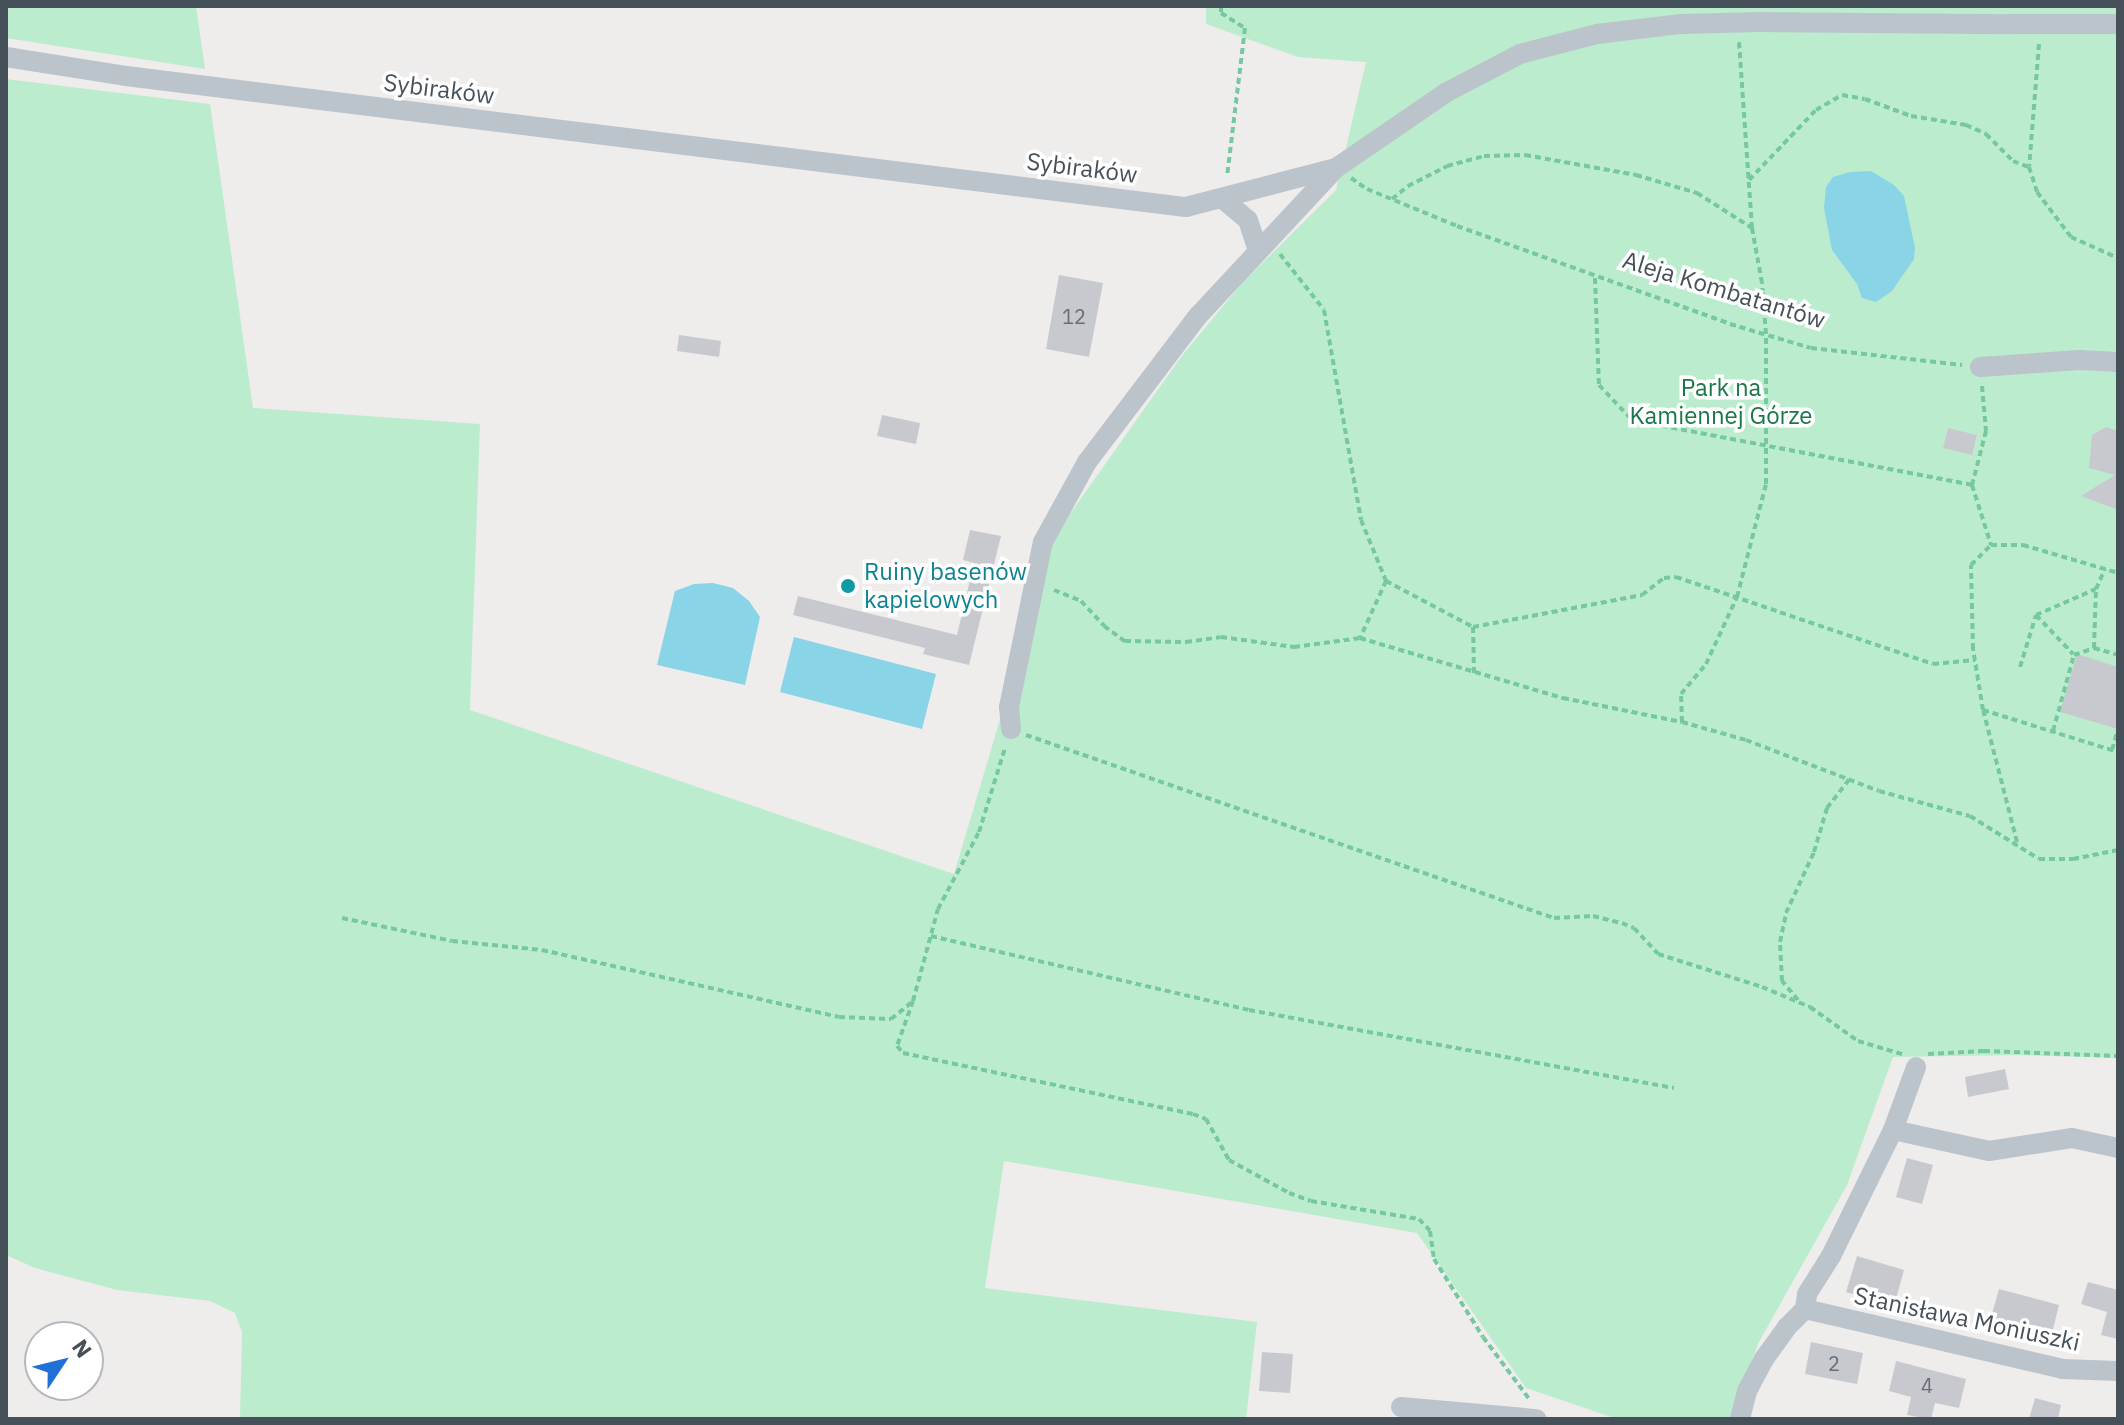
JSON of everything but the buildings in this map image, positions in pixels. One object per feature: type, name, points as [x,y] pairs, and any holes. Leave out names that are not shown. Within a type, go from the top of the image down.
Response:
[{"type":"street","name":"Sybiraków","points":[[6,57],[126,76],[1186,207],[1224,200],[1336,168],[1447,92],[1520,54],[1597,34],[1739,22],[2118,24]]},
{"type":"street","points":[[1011,729],[1009,707],[1043,542],[1087,462],[1198,316],[1336,168]]},
{"type":"street","points":[[1224,200],[1248,220],[1262,246]]},
{"type":"street","points":[[1980,367],[2079,360],[2118,362]]},
{"type":"street","name":"Stanisława Moniuszki","points":[[1740,1419],[1747,1391],[1764,1359],[1787,1327],[1805,1309],[1807,1294],[1831,1256],[1893,1130],[1920,1060]]},
{"type":"street","points":[[1893,1130],[1989,1151],[2072,1138],[2118,1148]]},
{"type":"street","name":"Stanisława Moniuszki","points":[[1805,1309],[2062,1369],[2118,1371]]},
{"type":"street","points":[[1401,1407],[1535,1413]]},
{"type":"path","points":[[1221,6],[1221,13],[1245,28],[1224,200]]},
{"type":"path","points":[[1682,722],[1681,694],[1706,664],[1737,597],[1766,484],[1766,334],[1762,283],[1752,228],[1739,22]]},
{"type":"path","points":[[2040,33],[2029,167],[2037,192],[2071,237],[2118,258]]},
{"type":"path","points":[[1749,180],[1816,110],[1842,95],[1865,99],[1911,116],[1966,125],[1986,134],[2013,161],[2029,167]]},
{"type":"path","points":[[1392,199],[1408,186],[1447,166],[1484,156],[1525,155],[1607,169],[1697,193],[1752,228]]},
{"type":"path","name":"Aleja Kombatantów","points":[[1336,168],[1367,189],[1595,278],[1811,348],[1980,367]]},
{"type":"path","points":[[1262,246],[1301,276],[1324,310],[1361,520],[1386,581],[1473,627],[1642,595],[1664,578],[1676,577],[1933,664],[1975,660]]},
{"type":"path","points":[[1595,278],[1599,385],[1632,420],[1972,485]]},
{"type":"path","points":[[1980,367],[1986,431],[1972,485],[1991,545]]},
{"type":"path","points":[[2017,842],[1983,710],[1975,660],[1971,565],[1991,545],[2023,545],[2118,573]]},
{"type":"path","points":[[2094,648],[2096,589],[2105,569]]},
{"type":"path","points":[[1360,638],[1386,581]]},
{"type":"path","points":[[1034,586],[1081,601],[1104,626],[1125,641],[1186,642],[1221,637],[1294,647],[1360,638],[1563,698],[1682,722],[1746,740],[1879,791],[1970,816],[2017,842],[2039,859],[2073,859],[2118,850]]},
{"type":"path","points":[[2020,667],[2036,615],[2096,589]]},
{"type":"path","points":[[2036,615],[2074,655]]},
{"type":"path","points":[[1473,627],[1474,673]]},
{"type":"path","points":[[2074,655],[2094,648],[2118,655]]},
{"type":"path","points":[[2053,731],[2074,655]]},
{"type":"path","points":[[1983,710],[2115,751],[2118,729]]},
{"type":"path","points":[[1535,1413],[1434,1259],[1430,1231],[1419,1219],[1311,1201],[1289,1193],[1229,1160],[1206,1119],[1193,1114],[903,1053],[897,1046],[913,1001],[938,909],[979,832],[1011,729],[1554,918],[1593,916],[1622,923],[1634,928],[1658,954],[1799,1002],[1868,1047],[1920,1060],[1984,1051],[2118,1056]]},
{"type":"path","points":[[1799,1002],[1782,981],[1780,942],[1786,913],[1814,852],[1827,808],[1850,779]]},
{"type":"path","points":[[342,918],[452,941],[542,950],[839,1017],[891,1019],[913,1001]]},
{"type":"path","points":[[931,936],[1249,1010],[1674,1088]]},
{"type":"green space","points":[[6,6],[196,6],[205,69],[6,38]]},
{"type":"green space","name":"Park na Kamiennej Górze","points":[[1206,6],[2118,6],[2118,1058],[2017,1055],[1893,1057],[1847,1185],[1759,1342],[1730,1419],[1617,1419],[1526,1388],[1417,1233],[1004,1161],[985,1288],[1257,1322],[1246,1419],[240,1419],[242,1332],[235,1313],[210,1301],[117,1290],[35,1268],[6,1255],[6,79],[210,104],[253,408],[480,424],[470,710],[954,874],[1055,535],[1181,357],[1243,282],[1336,190],[1366,62],[1298,57],[1206,24]]},
{"type":"water","points":[[1871,171],[1894,185],[1904,196],[1915,248],[1914,259],[1892,291],[1876,302],[1862,298],[1857,284],[1832,250],[1824,208],[1826,187],[1833,177]]},
{"type":"water","points":[[713,583],[733,588],[749,601],[760,617],[745,685],[657,665],[675,591],[694,584]]},
{"type":"water","points":[[794,637],[936,674],[922,729],[780,692]]},
{"type":"place","name":"Ruiny basenów kapielowych","points":[[848,586]]}]
